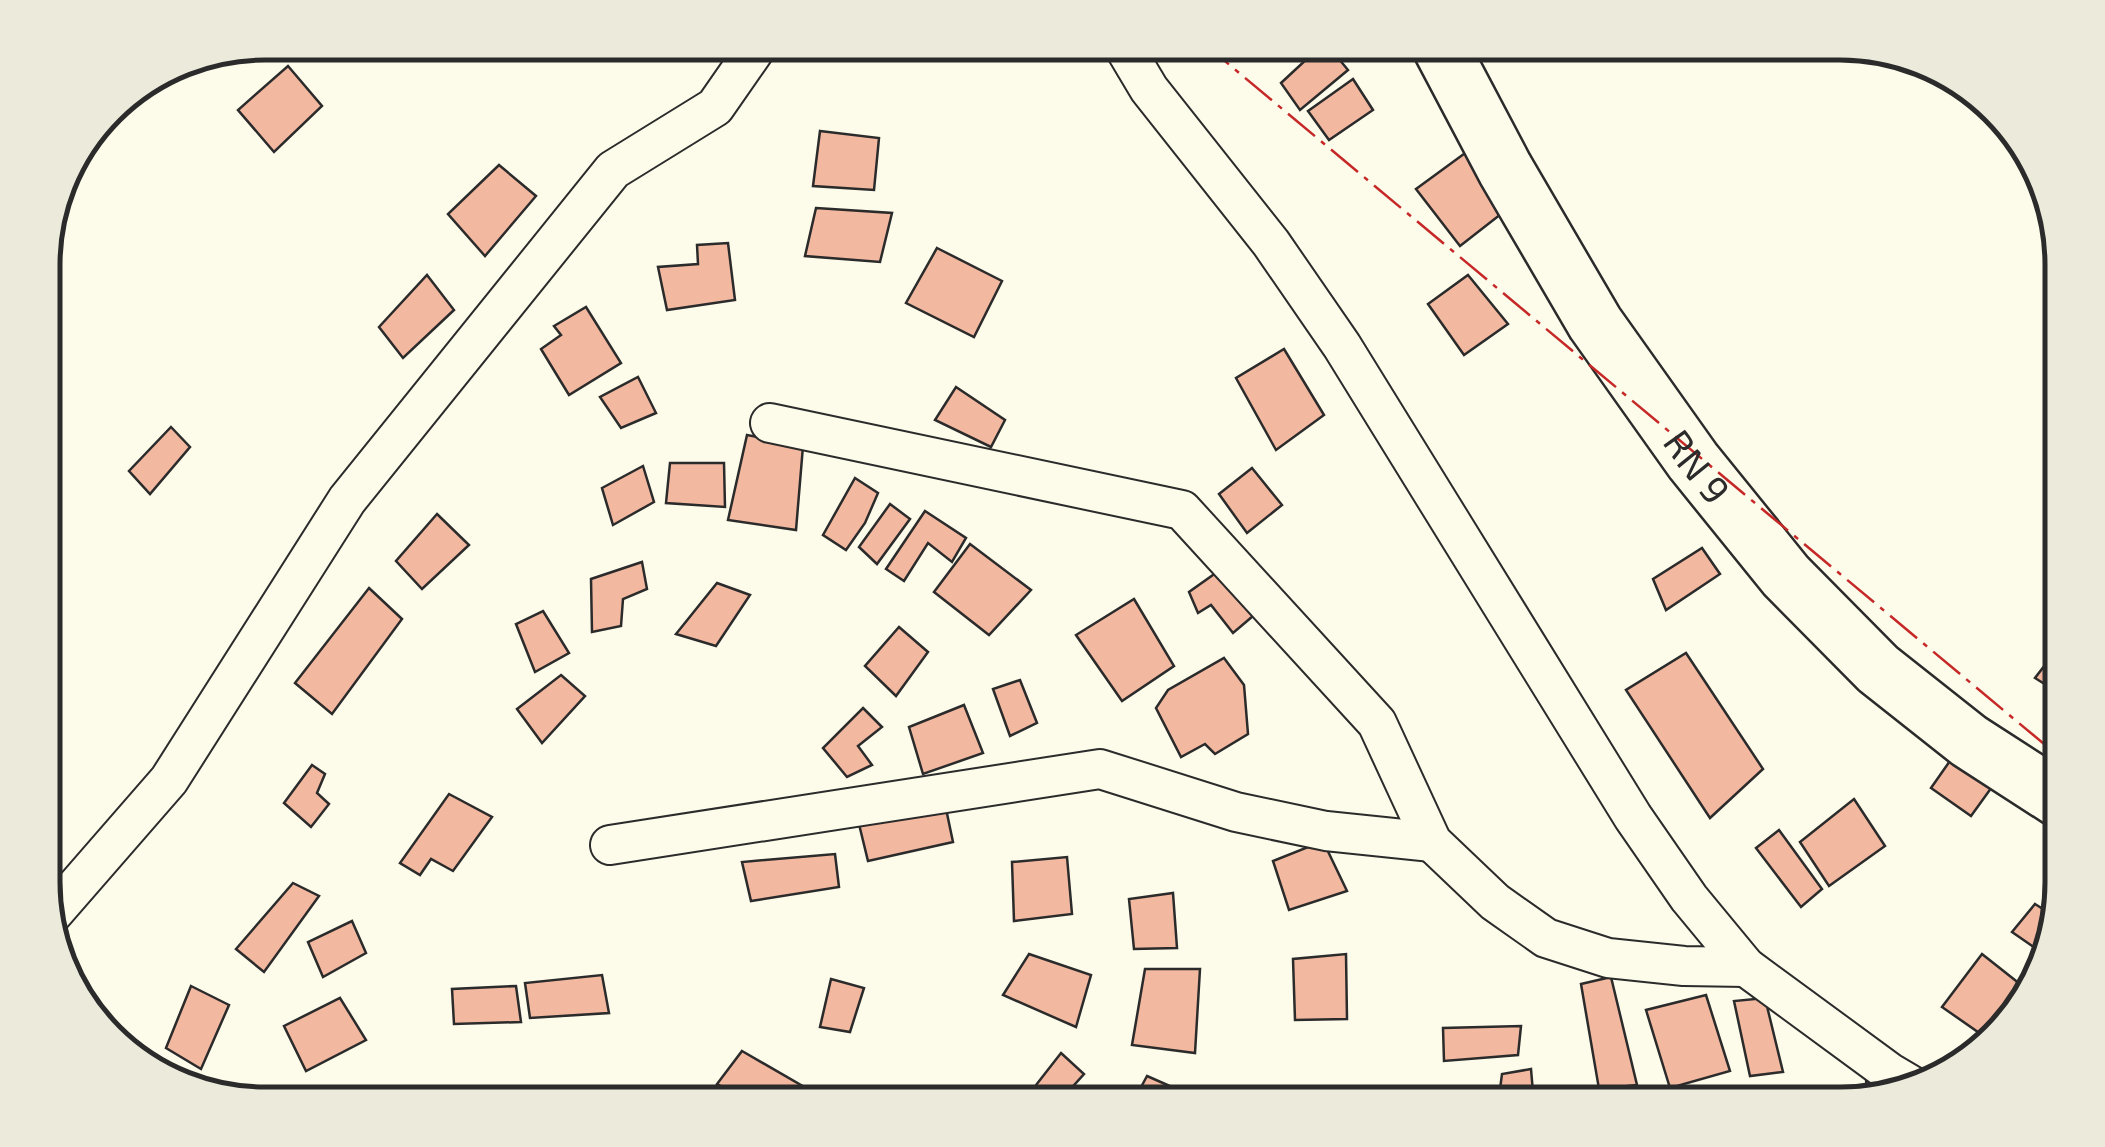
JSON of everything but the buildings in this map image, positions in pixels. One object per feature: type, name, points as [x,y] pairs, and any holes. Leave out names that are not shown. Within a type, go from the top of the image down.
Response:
[{"type":"main road","name":"RN 9","points":[[1447,60],[1505,169],[1595,322],[1693,461],[1786,576],[1878,669],[1970,741],[2045,789]]},
{"type":"street","points":[[62,904],[169,780],[347,500],[613,170],[715,107],[748,60]]},
{"type":"street","points":[[1132,60],[1149,89],[1271,243],[1342,346],[1633,817],[1688,898],[1746,966],[1900,1078]]},
{"type":"street","points":[[770,423],[1182,510],[1377,723],[1432,842],[1495,902],[1546,938],[1608,958],[1684,966],[1746,966]]},
{"type":"street","points":[[610,845],[1100,769],[1254,816],[1326,831],[1432,842]]},
{"type":"power","points":[[1224,60],[2045,745]]}]
